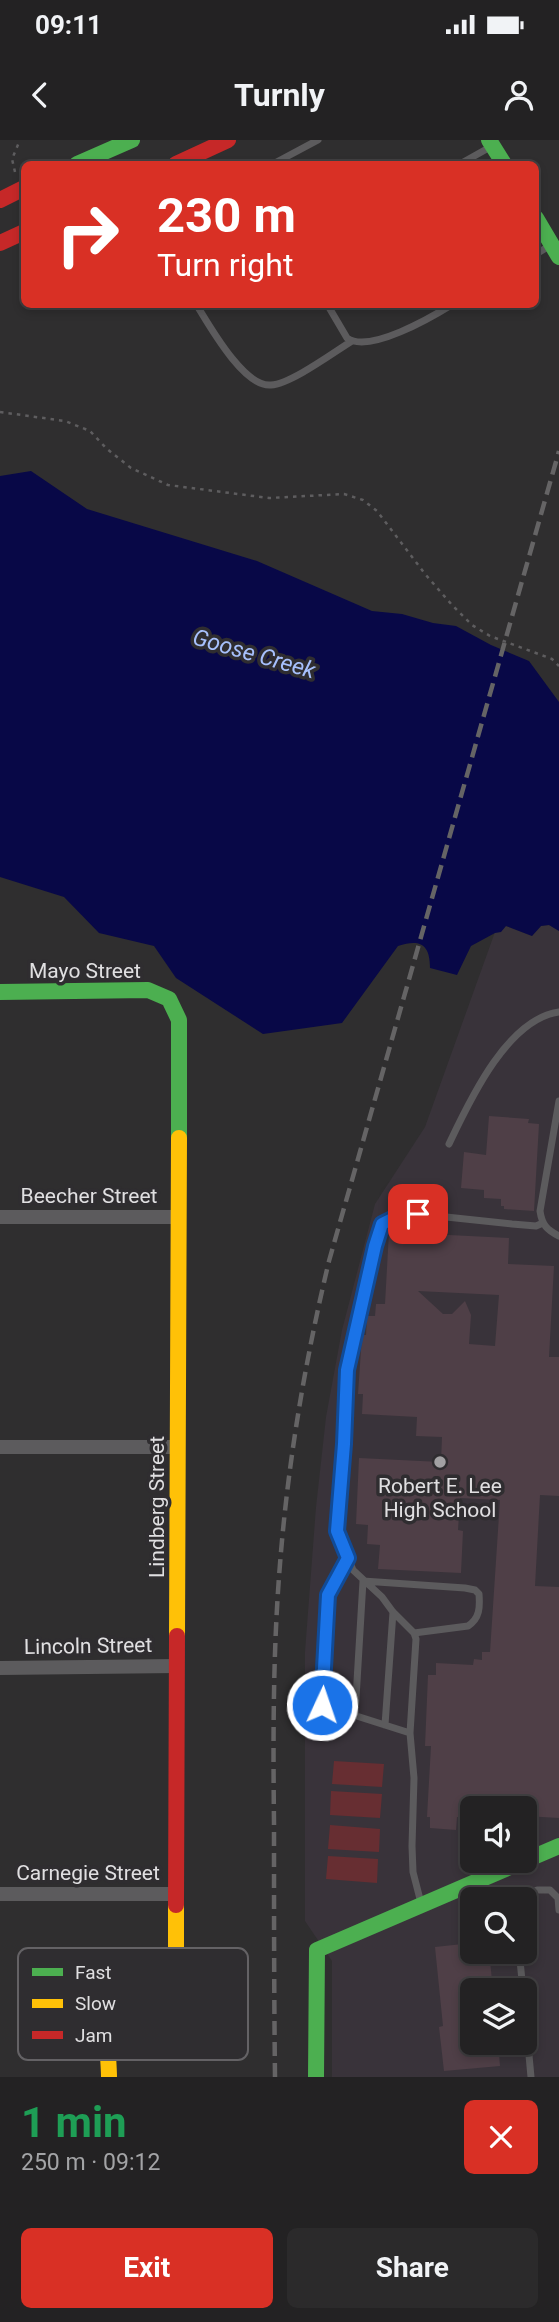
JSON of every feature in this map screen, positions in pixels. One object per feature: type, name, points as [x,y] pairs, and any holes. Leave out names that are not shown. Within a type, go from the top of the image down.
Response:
[{"type":"main road","points":[[84,161],[132,140]]},
{"type":"main road","points":[[182,161],[228,140]]},
{"type":"main road","points":[[491,143],[502,161]]},
{"type":"main road","points":[[0,200],[21,190]]},
{"type":"main road","points":[[539,223],[555,251]]},
{"type":"main road","points":[[0,243],[21,233]]},
{"type":"main road","name":"Mayo Street","points":[[0,992],[148,990],[169,999]]},
{"type":"main road","name":"Lindberg Street","points":[[169,999],[179,1020],[176,1948]]},
{"type":"main road","points":[[316,2077],[317,1950],[559,1846]]},
{"type":"street","name":"Beecher Street","points":[[0,1217],[178,1217]]},
{"type":"street","points":[[0,1447],[178,1447]]},
{"type":"street","name":"Lincoln Street","points":[[0,1668],[177,1666]]},
{"type":"street","name":"Carnegie Street","points":[[0,1894],[177,1894]]},
{"type":"lane","points":[[278,161],[318,140]]},
{"type":"lane","points":[[464,161],[491,143]]},
{"type":"lane","points":[[199,308],[230,358],[258,384],[271,386],[287,381],[352,341]]},
{"type":"lane","points":[[329,308],[347,338],[365,343],[420,324],[446,308]]},
{"type":"lane","points":[[449,1144],[476,1088],[508,1044],[533,1022],[559,1012]]},
{"type":"lane","points":[[559,1101],[540,1211],[543,1223],[559,1236]]},
{"type":"lane","points":[[422,1905],[413,1872],[414,1778],[410,1733],[416,1639],[414,1633],[382,1597],[353,1570],[337,1531],[347,1370],[382,1224],[398,1216],[418,1214],[536,1226],[543,1223]]},
{"type":"lane","points":[[348,1558],[328,1595],[322,1705],[410,1733]]},
{"type":"lane","points":[[363,1581],[465,1588],[475,1590],[479,1594],[479,1614],[475,1622],[468,1626],[414,1633]]},
{"type":"lane","points":[[355,1715],[363,1581]]},
{"type":"lane","points":[[385,1725],[393,1612]]},
{"type":"lane","points":[[537,1890],[550,1890],[558,1898],[559,1910]]},
{"type":"lane","points":[[529,2055],[531,2077]]},
{"type":"path","points":[[0,412],[65,421],[90,431],[131,468],[168,485],[269,498],[344,494],[363,500],[377,511],[434,584],[472,625],[490,636],[552,659],[559,666]]},
{"type":"shaded area","name":"Robert E. Lee High School","points":[[549,925],[559,931],[559,2077],[332,2077],[332,1961],[305,1921],[305,1652],[326,1417],[342,1330],[375,1204],[425,1127],[495,932],[506,926],[532,936],[541,926]]},
{"type":"shaded area","points":[[334,1761],[384,1764],[382,1787],[332,1784]]},
{"type":"shaded area","points":[[331,1791],[382,1794],[380,1818],[330,1815]]},
{"type":"shaded area","points":[[330,1825],[380,1829],[379,1852],[328,1849]]},
{"type":"shaded area","points":[[328,1856],[378,1859],[377,1883],[326,1879]]},
{"type":"water","name":"Goose Creek","points":[[31,471],[87,509],[257,561],[372,611],[402,614],[456,626],[529,661],[559,702],[559,931],[549,925],[541,926],[532,936],[506,926],[501,932],[471,946],[457,975],[430,968],[428,953],[422,945],[412,943],[398,946],[342,1023],[263,1034],[176,978],[154,946],[99,933],[64,897],[0,877],[0,476]]},
{"type":"building","points":[[489,1116],[529,1119],[528,1123],[539,1124],[534,1211],[504,1209],[501,1199],[484,1198],[484,1190],[461,1188],[464,1152],[486,1155]]},
{"type":"building","points":[[389,1232],[509,1238],[508,1264],[554,1266],[549,1357],[559,1357],[559,1496],[540,1495],[535,1586],[559,1587],[559,1818],[537,1817],[537,1796],[460,1796],[460,1817],[457,1817],[456,1830],[430,1828],[430,1817],[427,1817],[431,1746],[425,1746],[428,1675],[436,1675],[436,1663],[473,1665],[474,1659],[482,1660],[482,1652],[490,1652],[500,1500],[460,1498],[458,1530],[463,1531],[461,1573],[378,1569],[380,1545],[367,1544],[368,1525],[356,1524],[359,1458],[441,1462],[442,1437],[416,1436],[417,1417],[362,1414],[363,1394],[358,1394],[362,1335],[366,1335],[367,1316],[375,1316],[376,1304],[385,1304]],"holes":[[[418,1291],[499,1295],[495,1346],[469,1344],[471,1315],[465,1301],[452,1314],[443,1314]]]},
{"type":"building","points":[[460,1944],[460,1964],[490,1964],[492,1978],[460,1978],[460,2055],[499,2055],[500,2066],[444,2071],[439,2027],[443,2026],[435,1947]]},
{"type":"railway","points":[[275,2077],[276,1629],[288,1488],[305,1374],[329,1261],[559,451]]},
{"type":"traffic: fast","points":[[84,161],[132,140]]},
{"type":"traffic: fast","points":[[489,140],[502,161]]},
{"type":"traffic: fast","points":[[539,223],[559,257]]},
{"type":"traffic: fast","points":[[0,992],[148,990],[169,999],[179,1020],[179,1138]]},
{"type":"traffic: fast","points":[[316,2077],[317,1950],[559,1846]]},
{"type":"traffic: slow","points":[[177,1636],[179,1138]]},
{"type":"traffic: slow","points":[[176,1905],[176,1948]]},
{"type":"traffic: slow","points":[[108,2060],[109,2077]]},
{"type":"traffic: jam","points":[[182,161],[228,140]]},
{"type":"traffic: jam","points":[[0,200],[21,190]]},
{"type":"traffic: jam","points":[[0,243],[21,233]]},
{"type":"traffic: jam","points":[[176,1905],[177,1636]]},
{"type":"place","name":"Robert E. Lee High School","points":[[440,1462]]},
{"type":"route","points":[[322,1705],[328,1595],[348,1558],[337,1531],[347,1370],[382,1224],[398,1216],[418,1214]]}]
